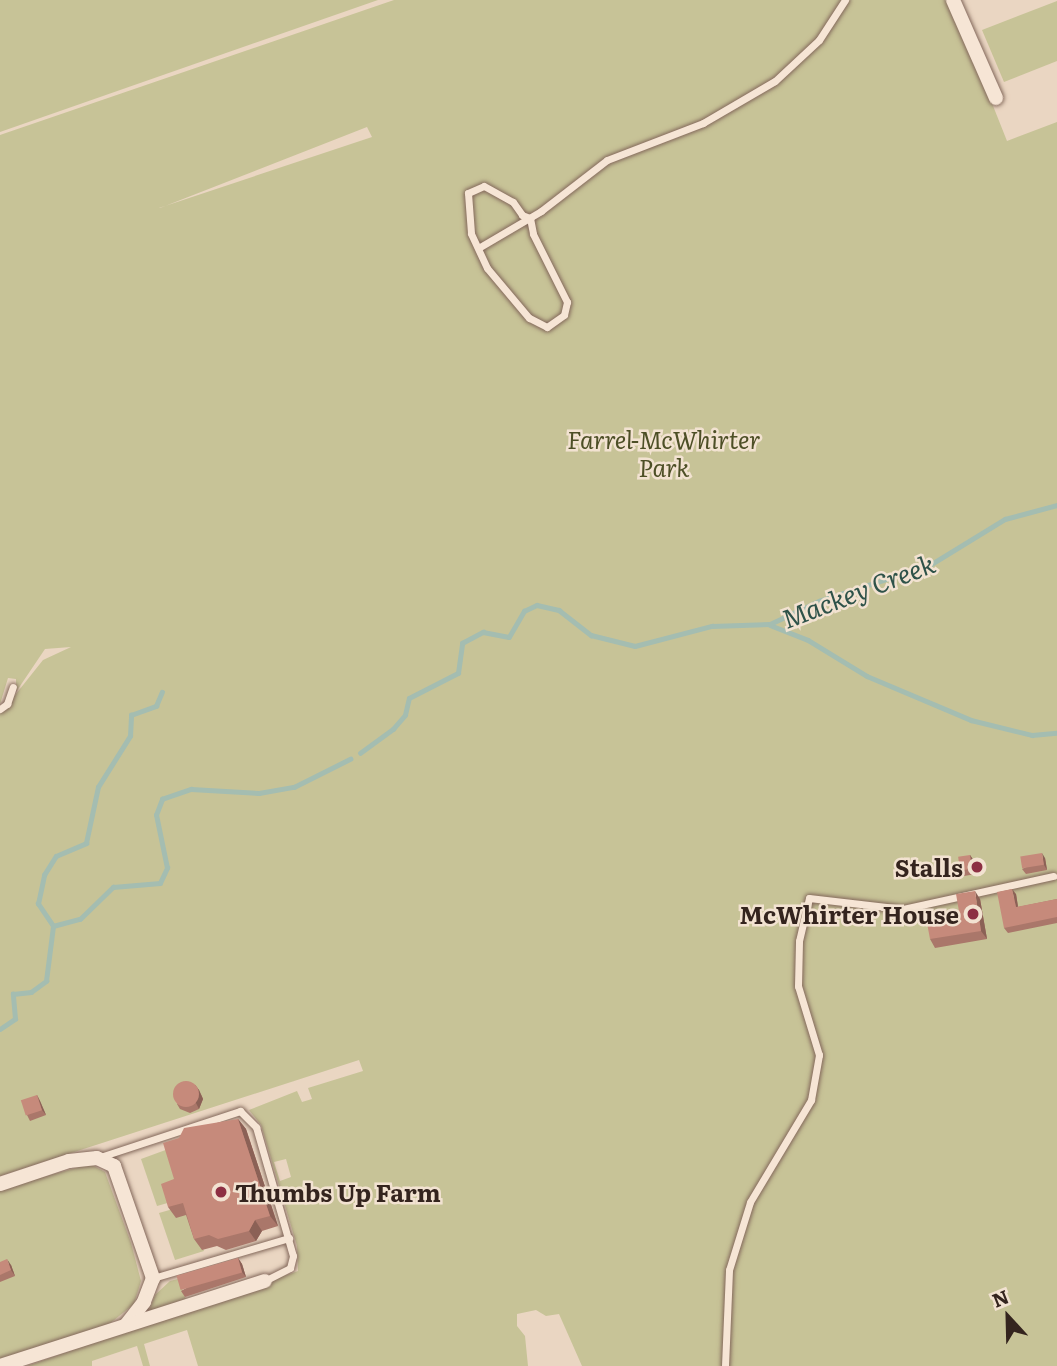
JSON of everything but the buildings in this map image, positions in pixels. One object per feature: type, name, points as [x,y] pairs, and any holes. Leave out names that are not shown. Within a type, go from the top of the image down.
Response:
[{"type":"street","points":[[953,0],[996,99]]},
{"type":"street","points":[[0,1184],[69,1161],[97,1158],[114,1166],[153,1278],[144,1302],[126,1325]]},
{"type":"street","points":[[0,1366],[265,1281]]},
{"type":"lane","points":[[480,247],[530,218],[607,160],[703,123],[775,81],[819,40],[845,0]]},
{"type":"lane","points":[[484,186],[513,202],[522,215],[530,218],[533,234],[567,302],[564,315],[547,327],[529,318],[487,268],[480,247],[471,233],[468,193],[484,186]]},
{"type":"lane","points":[[0,709],[7,704],[13,687]]},
{"type":"lane","points":[[725,1366],[729,1270],[750,1202],[811,1100],[819,1055],[798,986],[799,941],[809,898],[903,909],[1053,876]]},
{"type":"lane","points":[[97,1158],[240,1111],[256,1127],[289,1238],[290,1268],[265,1281]]},
{"type":"lane","points":[[153,1278],[289,1238]]},
{"type":"green space","points":[[0,0],[378,0],[0,132]]},
{"type":"green space","name":"Farrel-McWhirter Park","points":[[394,0],[951,0],[1007,141],[1057,122],[1057,1366],[582,1366],[559,1314],[546,1316],[536,1310],[517,1314],[517,1326],[525,1336],[528,1366],[198,1366],[187,1330],[144,1344],[150,1366],[143,1366],[137,1346],[92,1361],[92,1366],[27,1366],[298,1271],[297,1246],[261,1125],[249,1110],[297,1091],[302,1102],[312,1099],[308,1088],[363,1071],[359,1060],[0,1176],[0,714],[43,660],[71,647],[45,649],[16,692],[16,679],[8,678],[0,704],[0,135]],"holes":[[[367,127],[372,137],[166,206]],[[286,1159],[291,1177],[280,1181],[274,1162]]]},
{"type":"green space","points":[[1057,1],[1057,61],[1004,82],[982,30]]},
{"type":"green space","points":[[171,1148],[182,1190],[171,1202],[157,1206],[141,1159]]},
{"type":"green space","points":[[90,1164],[105,1172],[131,1243],[141,1281],[134,1304],[108,1325],[0,1360],[0,1189]]},
{"type":"green space","points":[[173,1209],[190,1213],[204,1251],[175,1260],[159,1213]]},
{"type":"green space","points":[[212,1270],[181,1284],[186,1300],[148,1313],[155,1295],[170,1281]]},
{"type":"waterway","name":"Mackey Creek","points":[[360,753],[393,729],[405,715],[409,698],[458,673],[462,643],[483,632],[509,637],[524,611],[537,605],[559,610],[591,635],[635,646],[712,626],[770,624],[819,601],[930,565],[1005,519],[1057,505]]},
{"type":"waterway","points":[[770,625],[808,640],[867,676],[971,720],[1032,735],[1057,733]]},
{"type":"waterway","points":[[53,926],[38,904],[44,875],[56,856],[86,843],[98,787],[130,736],[131,715],[156,706],[162,692]]},
{"type":"waterway","name":"Mackey Creek","points":[[0,1029],[15,1019],[13,994],[31,992],[46,981],[53,926],[80,919],[113,887],[160,883],[167,868],[156,815],[162,799],[191,789],[259,793],[294,787],[350,759]]},
{"type":"place","name":"Stalls","points":[[977,867]]},
{"type":"place","name":"McWhirter House","points":[[973,914]]},
{"type":"place","name":"Thumbs Up Farm","points":[[221,1192]]}]
